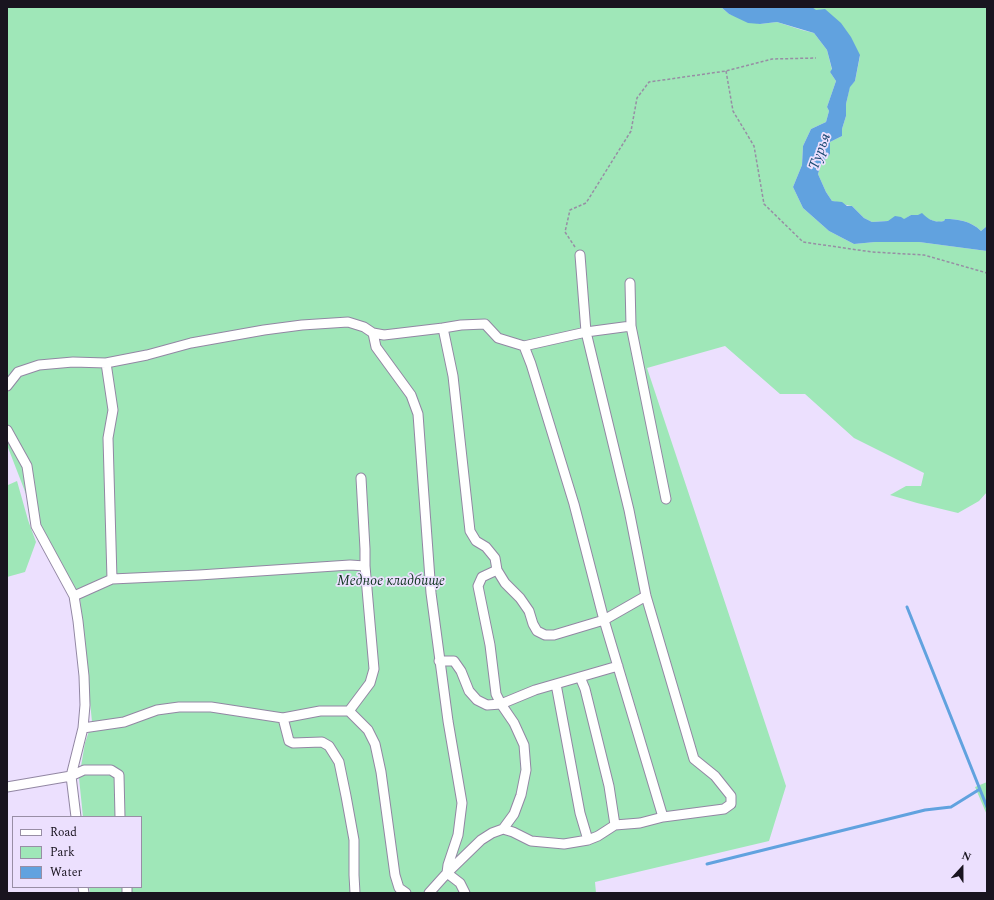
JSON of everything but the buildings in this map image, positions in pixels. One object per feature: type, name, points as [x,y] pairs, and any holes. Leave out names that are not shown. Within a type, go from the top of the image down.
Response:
[{"type":"street","points":[[503,829],[531,841],[564,844],[588,840],[598,836],[615,825],[724,809],[731,804],[731,796],[716,776],[694,759],[646,596],[629,510],[586,332],[580,255]]},
{"type":"street","points":[[630,283],[631,326],[666,500]]},
{"type":"street","points":[[7,386],[18,372],[39,365],[73,362],[106,363],[147,355],[191,343],[302,325],[348,322],[364,327],[373,333],[384,335],[461,325],[485,324],[498,338],[524,346],[586,332],[631,326]]},
{"type":"street","points":[[443,328],[453,376],[470,531],[476,541],[486,547],[495,558],[497,570],[505,583],[520,598],[529,611],[537,631],[545,635],[554,635],[604,620],[646,596]]},
{"type":"street","points":[[373,333],[376,347],[411,395],[418,414],[431,593],[439,661],[462,803],[458,835],[448,865],[447,873]]},
{"type":"street","points":[[524,346],[531,364],[574,504],[604,620],[663,817]]},
{"type":"street","points":[[106,363],[113,410],[108,438],[112,579]]},
{"type":"street","points":[[7,430],[27,466],[36,526],[74,596],[84,676],[85,705],[83,728],[71,776],[76,816]]},
{"type":"street","points":[[349,711],[370,683],[374,669],[365,566],[361,478]]},
{"type":"street","points":[[74,596],[112,579],[350,565],[365,566]]},
{"type":"street","points":[[428,893],[481,840],[492,833],[503,829],[514,814],[521,795],[526,770],[524,745],[514,723],[496,694],[490,645],[478,586],[482,577],[497,570]]},
{"type":"street","points":[[439,661],[454,661],[461,671],[469,691],[477,700],[487,705],[501,704],[535,690],[618,666]]},
{"type":"street","points":[[580,677],[585,689],[609,786],[615,825]]},
{"type":"street","points":[[556,684],[580,813],[588,840]]},
{"type":"street","points":[[83,728],[124,722],[157,710],[179,707],[211,707],[283,718],[320,711],[349,711],[368,730],[375,744],[381,772],[395,874],[399,888],[406,893]]},
{"type":"street","points":[[283,718],[289,741],[293,743],[322,742],[330,746],[339,762],[354,840],[355,893]]},
{"type":"street","points":[[7,787],[71,776],[84,770],[111,770],[119,775],[120,816]]},
{"type":"street","points":[[447,873],[460,883],[465,893]]},
{"type":"path","points":[[580,255],[565,232],[570,210],[586,203],[631,131],[637,98],[649,82],[726,71],[772,59],[816,58]]},
{"type":"path","points":[[726,71],[733,111],[754,146],[764,204],[803,242],[872,252],[924,255],[987,273]]},
{"type":"green space","name":"Медное кладбище","points":[[7,7],[721,7],[729,14],[760,24],[777,22],[814,33],[827,50],[832,70],[830,72],[836,81],[827,107],[829,111],[826,122],[811,129],[803,146],[802,165],[793,187],[803,208],[829,231],[854,244],[875,242],[919,242],[987,251],[987,492],[979,501],[958,513],[890,495],[906,486],[921,486],[924,473],[854,438],[805,394],[780,394],[725,346],[647,368],[786,786],[769,841],[595,882],[596,893],[90,893],[89,888],[142,888],[142,816],[83,816],[79,778],[85,743],[92,722],[80,599],[55,569],[7,445]]},
{"type":"green space","points":[[812,7],[987,7],[987,226],[981,231],[964,221],[945,219],[944,221],[939,222],[918,215],[911,215],[903,220],[872,222],[864,218],[852,206],[832,201],[818,174],[821,164],[830,154],[830,142],[842,136],[850,86],[855,81],[860,56]]},
{"type":"green space","points":[[17,481],[36,542],[25,572],[7,577],[7,489],[8,485]]},
{"type":"green space","points":[[987,782],[987,815],[975,787]]},
{"type":"water","name":"Турья","points":[[721,7],[812,7],[816,10],[825,9],[841,23],[851,37],[860,55],[855,81],[850,87],[846,104],[846,116],[842,129],[842,136],[830,142],[830,154],[821,164],[818,174],[826,192],[832,201],[842,202],[847,206],[852,206],[864,218],[872,222],[888,221],[895,216],[904,219],[911,215],[918,215],[922,213],[935,221],[941,222],[945,219],[955,219],[964,221],[981,231],[987,226],[987,251],[919,242],[875,242],[854,244],[829,231],[803,208],[793,187],[802,165],[803,146],[811,129],[826,122],[829,111],[827,107],[836,81],[830,72],[832,69],[827,50],[814,33],[777,22],[760,24],[748,23],[729,14]]},
{"type":"waterway","points":[[907,607],[987,807]]},
{"type":"waterway","points":[[707,864],[925,810],[951,807],[980,789]]}]
